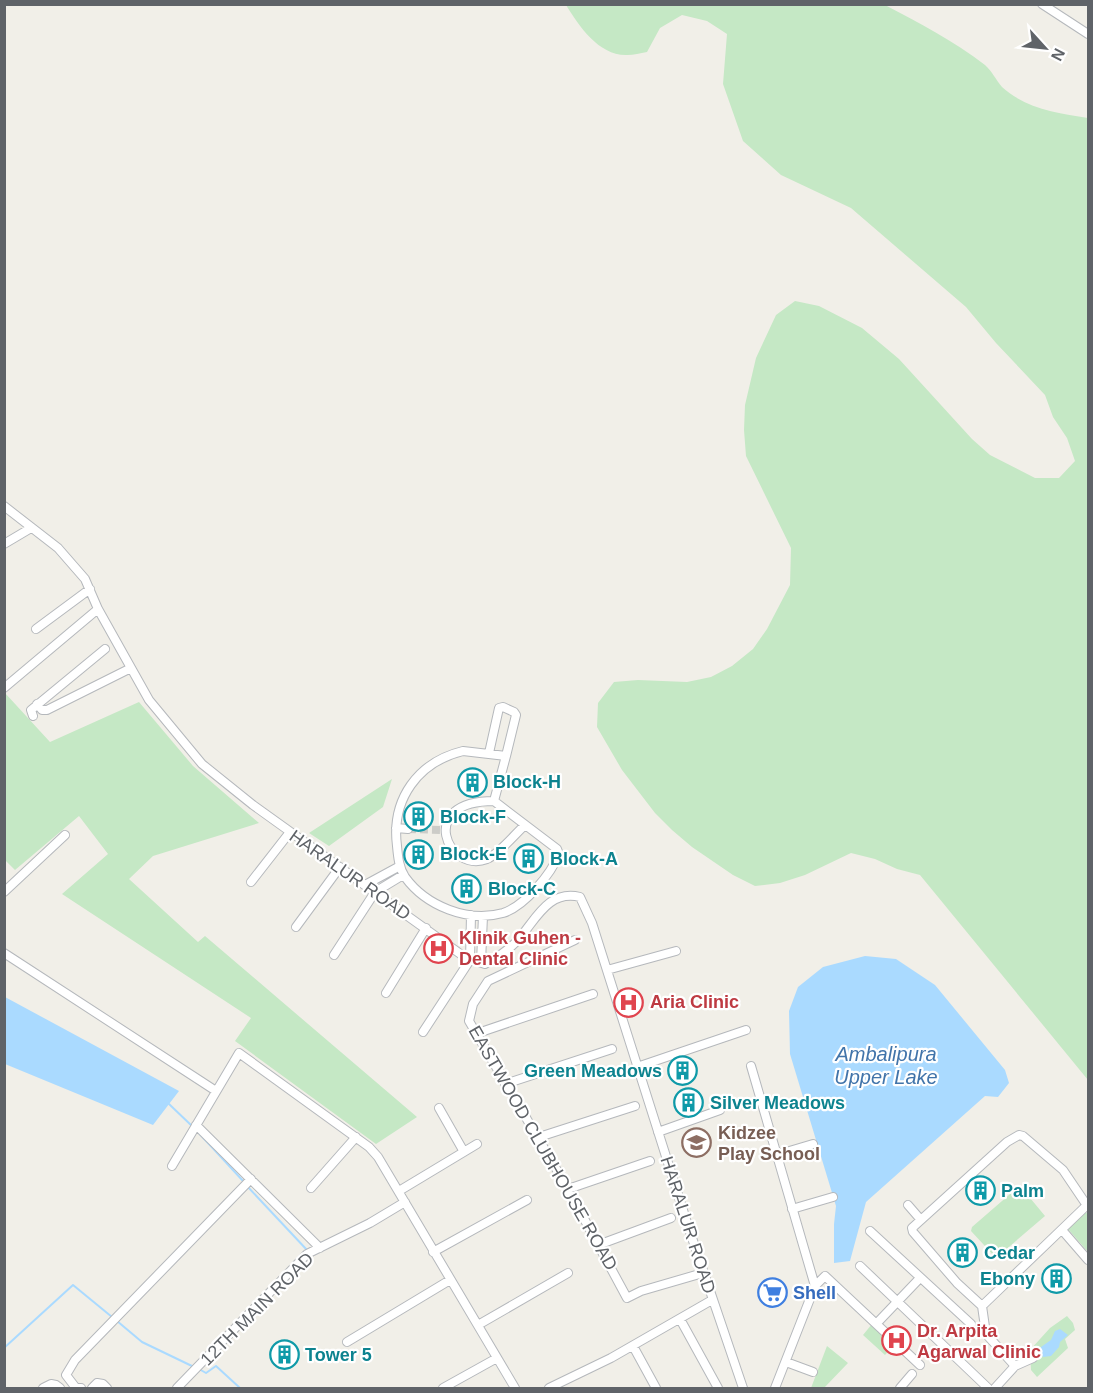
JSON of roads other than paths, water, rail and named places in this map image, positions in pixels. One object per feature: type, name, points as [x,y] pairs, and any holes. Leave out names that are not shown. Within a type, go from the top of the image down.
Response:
[{"type":"street","points":[[1047,6],[1089,34]]},
{"type":"street","name":"HARALUR ROAD","points":[[4,506],[58,548],[72,562],[85,579],[98,609],[149,700],[202,764],[253,805],[470,960],[485,964],[502,955],[552,900],[568,894],[580,897],[592,923],[703,1273],[743,1389]]},
{"type":"street","points":[[4,544],[31,528]]},
{"type":"street","points":[[36,629],[90,590]]},
{"type":"street","points":[[4,688],[98,609]]},
{"type":"street","points":[[33,716],[30,711],[37,704],[105,649]]},
{"type":"street","points":[[37,704],[42,710],[47,710],[130,668]]},
{"type":"street","points":[[489,753],[499,708],[503,707],[516,715],[494,801]]},
{"type":"street","points":[[506,756],[463,751],[446,755],[427,766],[411,783],[400,806],[396,828],[403,875],[426,898],[444,908],[483,916],[505,912],[525,899],[556,861],[559,854],[557,849],[494,801],[476,801],[455,810],[448,819],[445,830],[449,846],[456,854],[469,860],[479,861],[489,858],[525,825]]},
{"type":"street","points":[[396,828],[408,829]]},
{"type":"street","points":[[251,882],[290,832]]},
{"type":"street","points":[[4,892],[65,836]]},
{"type":"street","points":[[366,885],[400,866]]},
{"type":"street","points":[[296,927],[340,867]]},
{"type":"street","points":[[334,955],[375,892],[403,875]]},
{"type":"street","points":[[423,1032],[470,960],[471,915]]},
{"type":"street","points":[[481,962],[483,916]]},
{"type":"street","points":[[386,993],[426,928]]},
{"type":"street","name":"EASTWOOD CLUBHOUSE ROAD","points":[[575,940],[488,981],[472,1004],[469,1021],[568,1190],[627,1298],[641,1291],[703,1273]]},
{"type":"street","points":[[607,970],[676,951]]},
{"type":"street","points":[[4,953],[216,1091]]},
{"type":"street","points":[[475,1034],[593,994]]},
{"type":"street","points":[[637,1067],[746,1030]]},
{"type":"street","points":[[505,1084],[612,1049]]},
{"type":"street","points":[[172,1166],[239,1053],[356,1137],[378,1157],[515,1389]]},
{"type":"street","points":[[751,1066],[815,1286]]},
{"type":"street","points":[[536,1138],[635,1106]]},
{"type":"street","points":[[439,1108],[464,1152]]},
{"type":"street","points":[[658,1132],[720,1110]]},
{"type":"street","points":[[195,1127],[248,1183],[320,1248]]},
{"type":"street","points":[[982,1306],[1087,1208],[1086,1202],[1063,1170],[1027,1138],[1019,1135],[1007,1142],[912,1228],[957,1283],[982,1306],[986,1334],[1015,1366]]},
{"type":"street","points":[[311,1188],[356,1137]]},
{"type":"street","points":[[399,1191],[477,1144]]},
{"type":"street","points":[[776,1155],[813,1144]]},
{"type":"street","points":[[568,1190],[650,1161]]},
{"type":"street","points":[[43,1389],[51,1384],[58,1387],[75,1360],[248,1183]]},
{"type":"street","points":[[792,1209],[834,1197]]},
{"type":"street","points":[[433,1252],[527,1200]]},
{"type":"street","name":"12TH MAIN ROAD","points":[[177,1389],[307,1254],[405,1202]]},
{"type":"street","points":[[908,1205],[921,1220]]},
{"type":"street","points":[[598,1245],[671,1218]]},
{"type":"street","points":[[1062,1230],[1089,1260]]},
{"type":"street","points":[[870,1231],[971,1324]]},
{"type":"street","points":[[860,1266],[988,1389]]},
{"type":"street","points":[[478,1325],[568,1273]]},
{"type":"street","points":[[775,1389],[815,1286],[825,1276],[920,1365]]},
{"type":"street","points":[[877,1323],[920,1278]]},
{"type":"street","points":[[347,1342],[450,1280]]},
{"type":"street","points":[[549,1389],[633,1346],[712,1300]]},
{"type":"street","points":[[680,1318],[718,1389]]},
{"type":"street","points":[[633,1346],[656,1389]]},
{"type":"street","points":[[443,1389],[497,1358]]},
{"type":"street","points":[[995,1389],[1015,1366],[1033,1358]]},
{"type":"street","points":[[786,1362],[813,1371]]},
{"type":"street","points":[[900,1389],[912,1374]]},
{"type":"street","points":[[66,1375],[76,1388],[81,1389]]},
{"type":"street","points":[[92,1389],[97,1383],[103,1384],[107,1389]]},
{"type":"water","name":"Ambalipura Upper Lake","points":[[865,956],[896,959],[935,985],[1005,1070],[1009,1083],[998,1097],[985,1096],[866,1202],[850,1261],[834,1263],[836,1206],[790,1054],[789,1011],[798,987],[823,967]]},
{"type":"water","points":[[5,997],[179,1091],[153,1125],[5,1064]]},
{"type":"water","points":[[1060,1329],[1068,1335],[1060,1342],[1059,1347],[1051,1356],[1043,1357],[1039,1351],[1041,1347],[1051,1340],[1055,1331]]},
{"type":"waterway","points":[[169,1104],[193,1127]]},
{"type":"waterway","points":[[197,1131],[244,1182]]},
{"type":"waterway","points":[[247,1186],[307,1250]]},
{"type":"waterway","points":[[4,1348],[73,1285],[112,1317]]},
{"type":"waterway","points":[[117,1321],[142,1342],[194,1367]]},
{"type":"waterway","points":[[199,1369],[206,1373],[216,1366],[240,1388]]},
{"type":"tunnel","points":[[408,829],[444,830]]},
{"type":"place","name":"Block-H","points":[[472,782]]},
{"type":"place","name":"Block-F","points":[[419,817]]},
{"type":"place","name":"Block-E","points":[[419,854]]},
{"type":"place","name":"Block-A","points":[[529,859]]},
{"type":"place","name":"Block-C","points":[[467,889]]},
{"type":"place","name":"Klinik Guhen - Dental Clinic","points":[[438,948]]},
{"type":"place","name":"Aria Clinic","points":[[629,1002]]},
{"type":"place","name":"Green Meadows","points":[[683,1071]]},
{"type":"place","name":"Silver Meadows","points":[[689,1103]]},
{"type":"place","name":"Kidzee Play School","points":[[697,1143]]},
{"type":"place","name":"Palm","points":[[980,1191]]},
{"type":"place","name":"Cedar","points":[[963,1253]]},
{"type":"place","name":"Ebony","points":[[1056,1279]]},
{"type":"place","name":"Shell","points":[[772,1293]]},
{"type":"place","name":"Dr. Arpita Agarwal Clinic","points":[[896,1341]]},
{"type":"place","name":"Tower 5","points":[[284,1355]]}]
